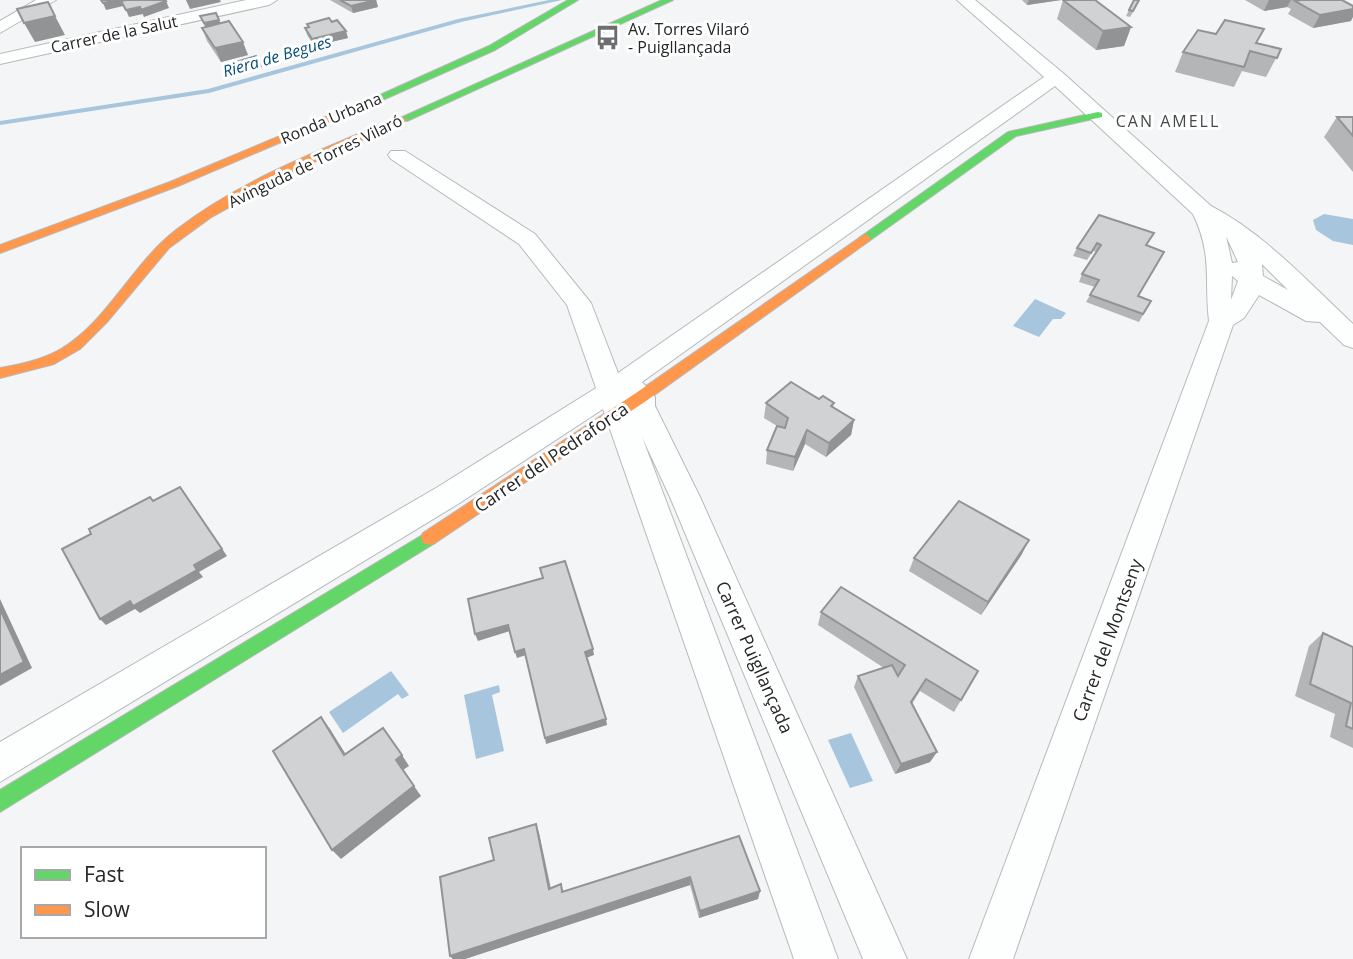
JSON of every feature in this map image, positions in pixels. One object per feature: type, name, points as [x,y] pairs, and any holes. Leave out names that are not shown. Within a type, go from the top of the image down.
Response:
[{"type":"street","points":[[0,28],[48,0]]},
{"type":"street","name":"Carrer de la Salut","points":[[0,60],[269,0]]},
{"type":"street","name":"Avinguda de Torres Vilaró","points":[[0,373],[35,365],[73,348],[98,323],[147,262],[179,234],[244,193],[292,168],[668,0]]},
{"type":"street","points":[[965,0],[1056,77],[1203,211],[1229,242],[1242,276],[1336,327]]},
{"type":"street","name":"Ronda Urbana","points":[[0,249],[81,222],[419,81],[481,53],[568,5]]},
{"type":"street","name":"Carrer del Pedraforca","points":[[0,802],[419,544],[620,391],[1056,77]]},
{"type":"street","name":"Carrer del Pedraforca","points":[[0,764],[620,391],[1012,134],[1098,115]]},
{"type":"street","name":"Carrer Puigllançada","points":[[398,155],[527,239],[579,303],[620,391],[816,959]]},
{"type":"street","name":"Ronda Urbana","points":[[0,265],[81,222]]},
{"type":"street","points":[[1223,233],[1260,249],[1336,327]]},
{"type":"street","points":[[1242,276],[1292,279]]},
{"type":"street","points":[[1242,276],[1232,315],[1336,327]]},
{"type":"street","name":"Carrer del Montseny","points":[[991,959],[1232,315],[1242,276]]},
{"type":"street","name":"Carrer Puigllançada","points":[[620,391],[641,406],[685,497],[885,959]]},
{"type":"water","points":[[1324,214],[1353,219],[1353,245],[1333,241],[1316,230],[1313,220]]},
{"type":"water","points":[[1035,299],[1066,313],[1061,319],[1053,319],[1039,337],[1013,326]]},
{"type":"water","points":[[391,671],[409,695],[402,699],[398,694],[343,733],[329,712]]},
{"type":"water","points":[[499,685],[500,692],[492,695],[504,751],[476,759],[464,695]]},
{"type":"water","points":[[851,733],[873,781],[850,788],[828,740]]},
{"type":"building","points":[[340,0],[376,0],[351,6]]},
{"type":"building","points":[[1063,0],[1095,0],[1131,27],[1103,31]]},
{"type":"building","points":[[1134,0],[1139,0],[1133,11],[1129,10]]},
{"type":"building","points":[[1342,0],[1353,6],[1353,9],[1320,15],[1295,1]]},
{"type":"building","points":[[121,1],[166,1],[141,10],[140,7],[126,10]]},
{"type":"building","points":[[48,2],[55,16],[24,23],[17,9]]},
{"type":"building","points":[[216,13],[219,20],[204,23],[200,16]]},
{"type":"building","points":[[329,18],[332,22],[337,20],[346,31],[312,39],[305,28],[309,27],[307,24]]},
{"type":"building","points":[[1225,20],[1264,29],[1256,43],[1281,49],[1277,58],[1250,51],[1244,67],[1183,52],[1198,30],[1216,34]]},
{"type":"building","points":[[229,21],[243,42],[215,48],[202,28]]},
{"type":"building","points":[[256,56],[259,60],[242,64],[239,61]]},
{"type":"building","points":[[1337,117],[1353,117],[1353,136]]},
{"type":"building","points":[[1099,215],[1154,233],[1146,245],[1164,252],[1138,296],[1151,301],[1143,314],[1090,295],[1099,280],[1082,274],[1101,245],[1097,243],[1091,253],[1077,248]]},
{"type":"building","points":[[791,382],[819,399],[823,396],[834,403],[831,406],[854,420],[829,443],[807,430],[795,457],[767,450],[777,426],[785,428],[788,418],[766,403]]},
{"type":"building","points":[[180,487],[222,549],[194,565],[197,570],[133,606],[130,601],[100,619],[62,549],[91,534],[89,529],[150,497],[153,501]]},
{"type":"building","points":[[959,501],[1029,540],[988,602],[914,558]]},
{"type":"building","points":[[565,561],[593,649],[585,652],[606,719],[545,738],[524,649],[515,652],[508,625],[475,634],[468,599],[543,578],[540,568]]},
{"type":"building","points":[[841,587],[978,671],[961,700],[926,679],[911,702],[937,752],[901,764],[858,676],[892,665],[898,676],[905,665],[821,612]]},
{"type":"building","points":[[0,609],[24,662],[0,675]]},
{"type":"building","points":[[1323,633],[1353,647],[1353,729],[1346,726],[1351,703],[1310,684]]},
{"type":"building","points":[[321,717],[344,755],[383,728],[402,755],[396,760],[414,786],[332,850],[273,751]]},
{"type":"building","points":[[536,824],[549,889],[561,884],[562,892],[739,836],[760,891],[700,911],[690,877],[450,956],[440,877],[494,860],[489,838]]},
{"type":"waterway","name":"Riera de Begues","points":[[0,123],[209,91],[460,20],[559,0]]},
{"type":"traffic: fast","points":[[365,104],[492,48],[574,0]]},
{"type":"traffic: fast","points":[[403,119],[669,0]]},
{"type":"traffic: fast","points":[[865,238],[1012,134],[1098,115]]},
{"type":"traffic: fast","points":[[0,802],[429,538]]},
{"type":"traffic: slow","points":[[0,249],[174,184],[365,104]]},
{"type":"traffic: slow","points":[[0,373],[49,360],[75,346],[165,246],[205,215],[316,156],[403,119]]},
{"type":"traffic: slow","points":[[429,538],[641,397],[865,238]]},
{"type":"place","name":"Av. Torres Vilaró - Puigllançada","points":[[608,38]]},
{"type":"district","name":"CAN AMELL","points":[[1168,121]]}]
